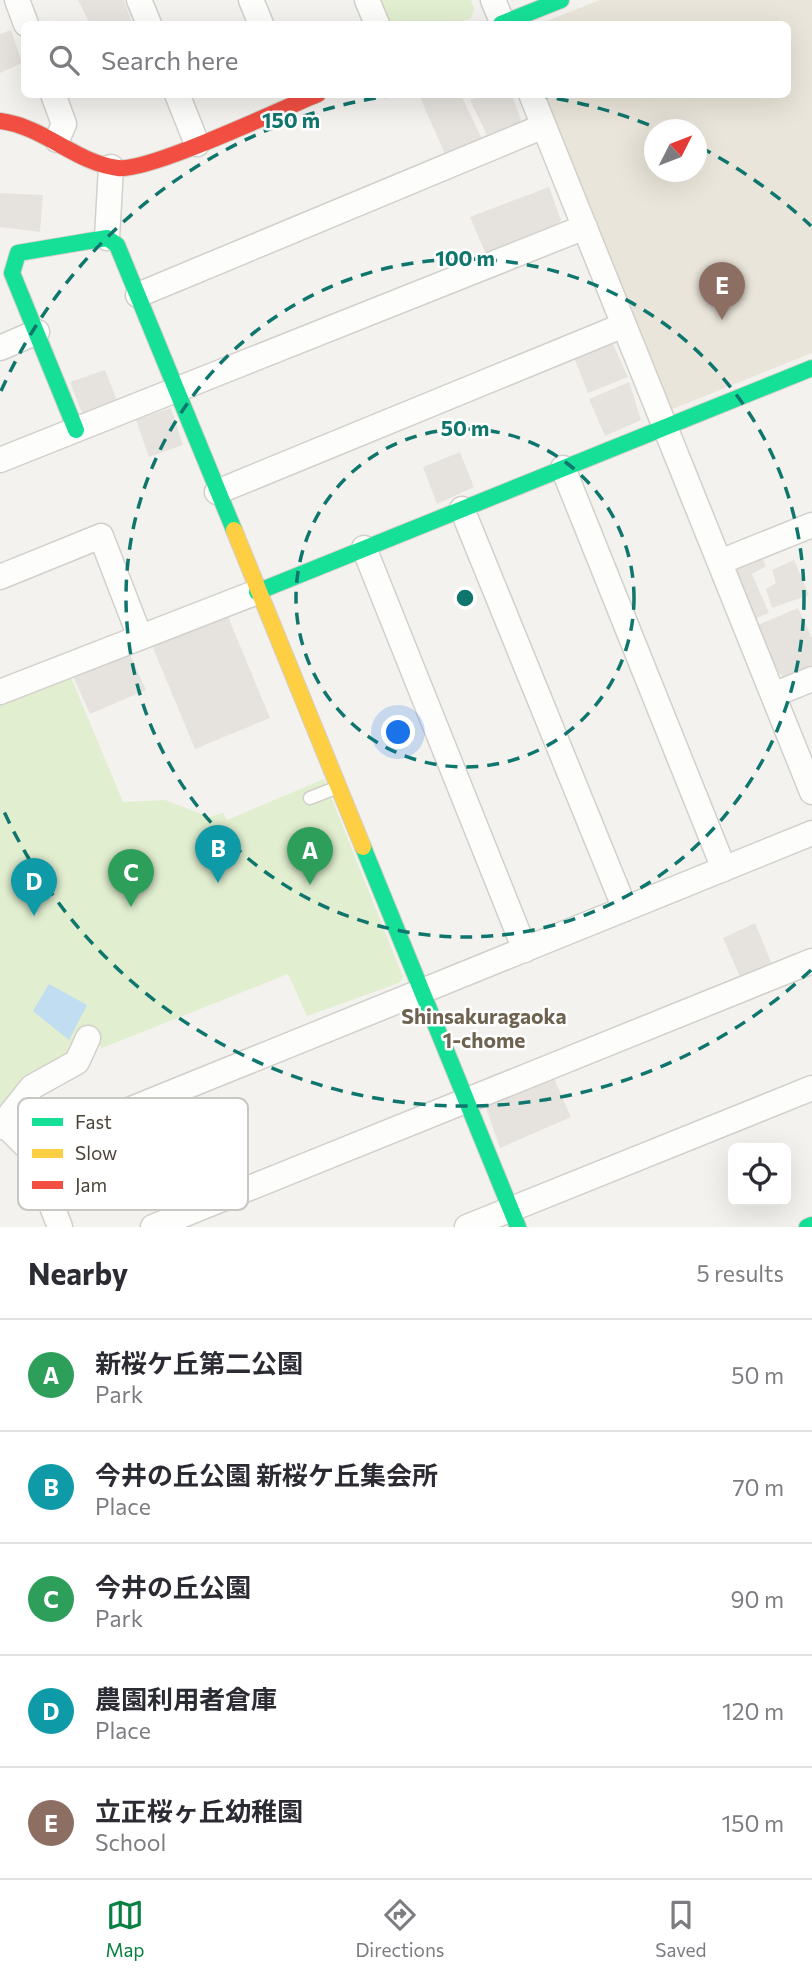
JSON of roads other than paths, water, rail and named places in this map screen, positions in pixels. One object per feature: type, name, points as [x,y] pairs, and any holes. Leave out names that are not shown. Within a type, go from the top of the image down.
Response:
[{"type":"street","points":[[17,0],[25,21]]},
{"type":"street","points":[[139,0],[148,21]]},
{"type":"street","points":[[251,0],[260,21]]},
{"type":"street","points":[[367,0],[376,21]]},
{"type":"street","points":[[493,0],[501,21]]},
{"type":"street","points":[[509,21],[561,0]]},
{"type":"street","points":[[54,98],[64,124],[57,140]]},
{"type":"street","points":[[179,98],[197,144]]},
{"type":"street","points":[[533,98],[812,792]]},
{"type":"street","points":[[0,121],[18,121],[41,129],[92,161],[111,167],[137,168],[197,144],[292,99]]},
{"type":"street","points":[[138,295],[544,127]]},
{"type":"street","points":[[107,238],[111,167]]},
{"type":"street","points":[[0,460],[585,227]]},
{"type":"street","points":[[76,430],[12,273],[18,253],[107,238],[117,245],[138,295],[514,1218]]},
{"type":"street","points":[[217,492],[624,325]]},
{"type":"street","points":[[0,348],[37,332]]},
{"type":"street","points":[[2,687],[257,592],[812,368]]},
{"type":"street","points":[[563,468],[724,869]]},
{"type":"street","points":[[462,509],[625,909]]},
{"type":"street","points":[[720,562],[812,525]]},
{"type":"street","points":[[0,577],[101,536],[140,637]]},
{"type":"street","points":[[364,548],[525,950]]},
{"type":"street","points":[[773,695],[812,679]]},
{"type":"street","points":[[159,1098],[812,833]]},
{"type":"street","points":[[248,1189],[812,961]]},
{"type":"street","points":[[23,1098],[32,1087],[77,1062],[89,1038]]},
{"type":"street","points":[[467,1227],[514,1218],[812,1088]]},
{"type":"street","points":[[18,1105],[2,1125],[18,1139]]},
{"type":"street","points":[[53,1210],[60,1227]]},
{"type":"street","points":[[153,1227],[196,1210]]},
{"type":"street","points":[[807,1227],[812,1225]]},
{"type":"lane","points":[[310,798],[338,787]]},
{"type":"water","points":[[49,984],[87,1005],[69,1040],[33,1011]]},
{"type":"place","name":"立正桜ヶ丘幼稚園","points":[[722,320]]},
{"type":"place","name":"今井の丘公園 新桜ケ丘集会所","points":[[218,883]]},
{"type":"place","name":"新桜ケ丘第二公園","points":[[310,885]]},
{"type":"place","name":"今井の丘公園","points":[[131,907]]},
{"type":"place","name":"農園利用者倉庫","points":[[34,916]]},
{"type":"district","name":"Shinsakuragaoka 1-chome","points":[[484,1029]]}]
